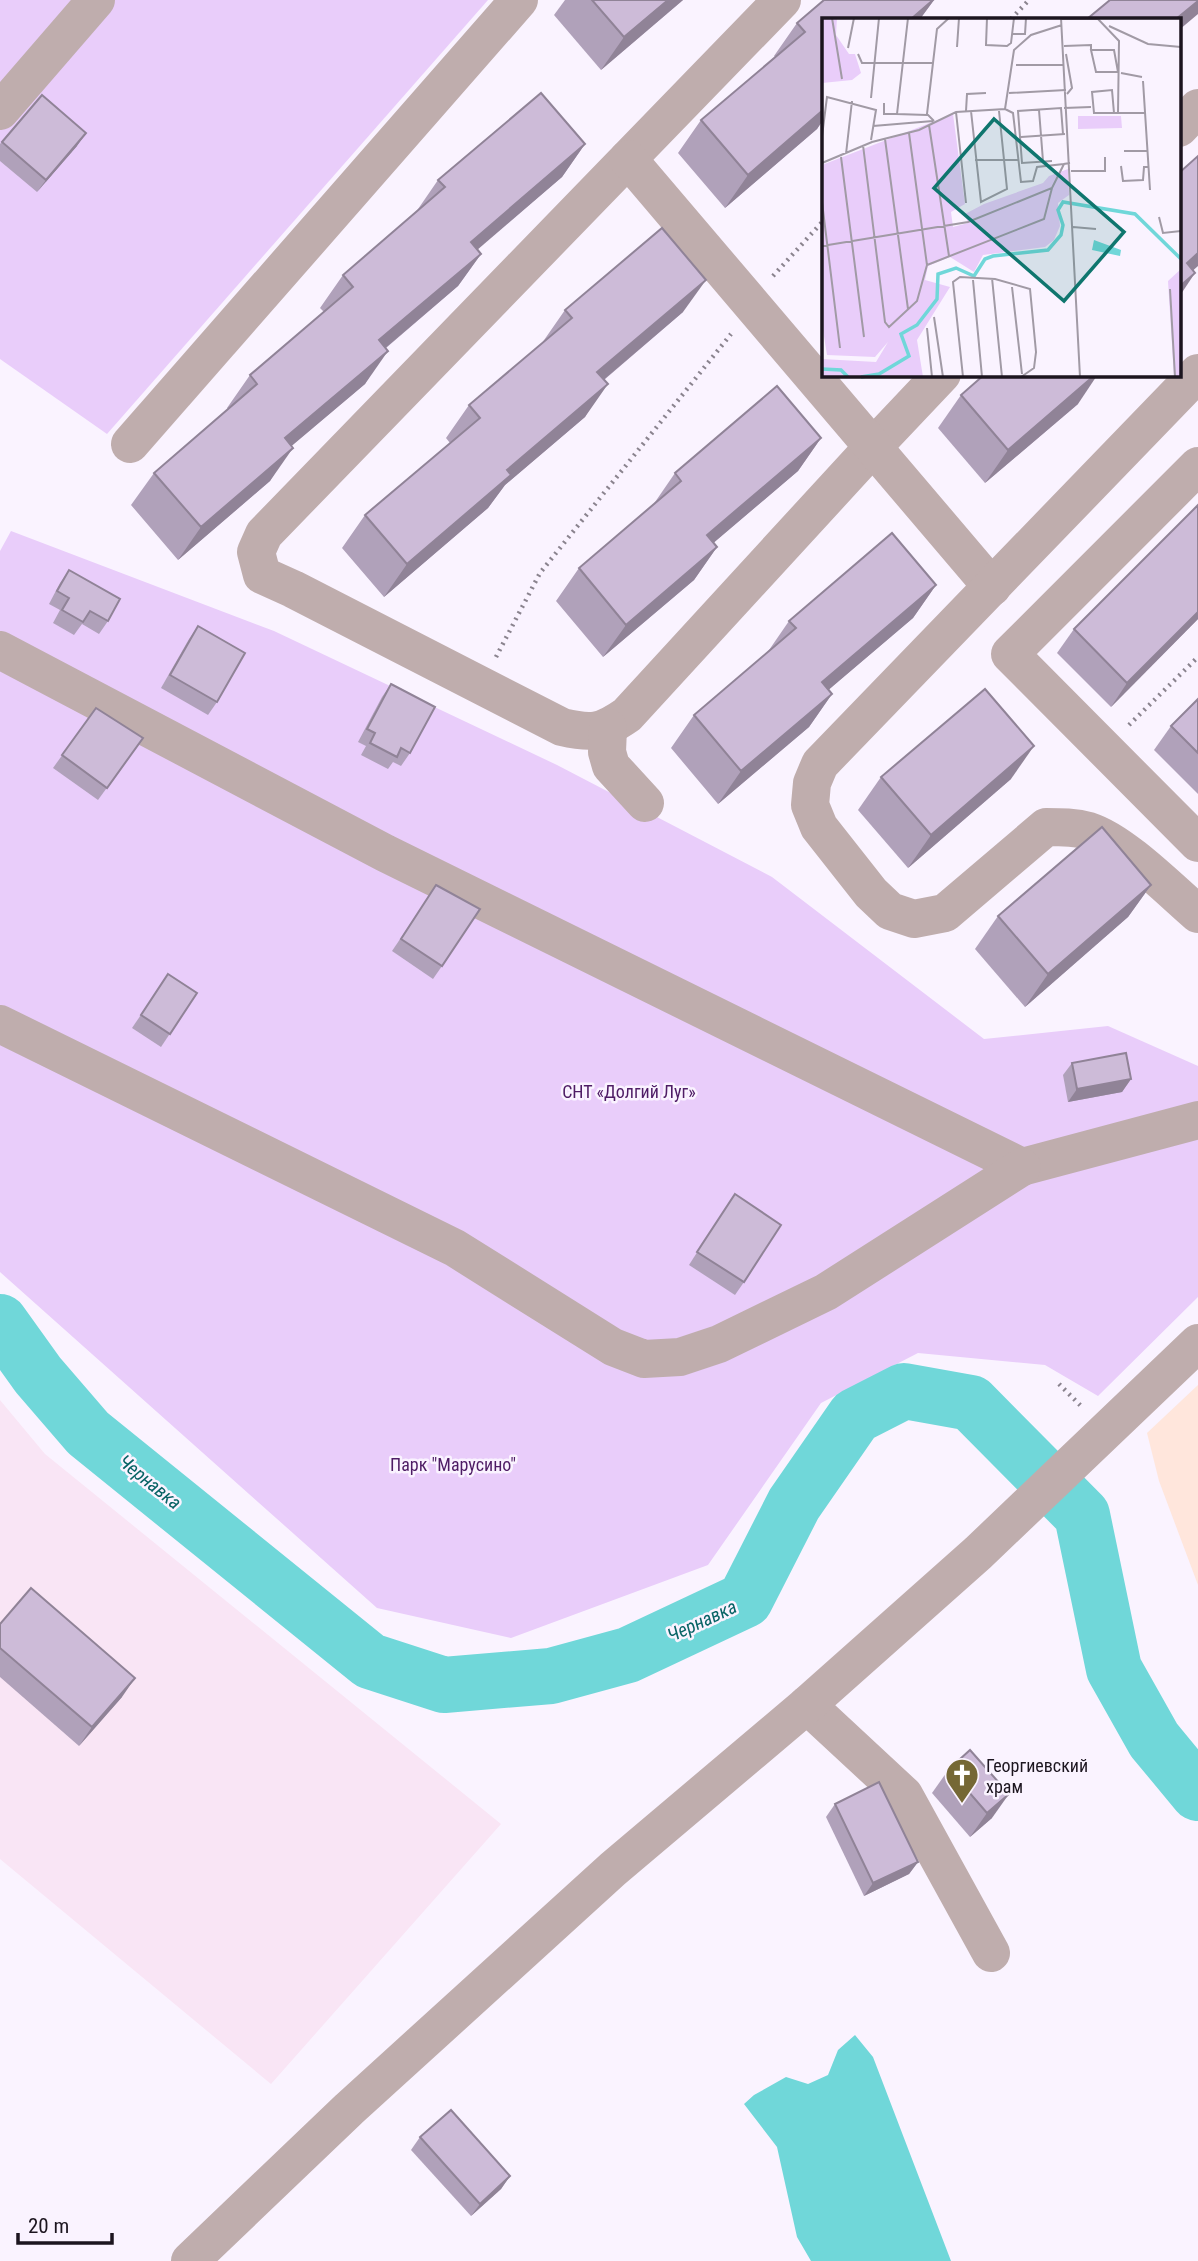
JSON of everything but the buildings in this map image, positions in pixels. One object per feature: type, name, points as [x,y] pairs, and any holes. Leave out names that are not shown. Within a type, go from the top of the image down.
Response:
[{"type":"street","points":[[0,111],[96,0]]},
{"type":"street","points":[[130,444],[519,0]]},
{"type":"street","points":[[782,0],[264,534],[256,552],[262,575],[562,727],[585,733],[608,728],[627,715],[940,376]]},
{"type":"street","points":[[1180,127],[1198,108]]},
{"type":"street","points":[[628,159],[992,587]]},
{"type":"street","points":[[1198,373],[820,764],[812,783],[810,804],[819,827],[872,893],[890,911],[914,919],[945,913],[1046,827],[1067,827],[1092,832],[1119,847],[1198,914]]},
{"type":"street","points":[[1198,466],[1010,654],[1198,843]]},
{"type":"street","points":[[0,650],[385,853],[1022,1167]]},
{"type":"street","points":[[608,728],[607,752],[611,766],[645,803]]},
{"type":"street","points":[[0,1024],[455,1248],[613,1347],[644,1359],[680,1357],[719,1344],[826,1292],[1022,1167],[1198,1121]]},
{"type":"street","points":[[190,2261],[349,2109],[603,1878],[807,1705],[978,1553],[1198,1343]]},
{"type":"street","points":[[807,1705],[904,1795],[991,1953]]},
{"type":"path","points":[[1013,18],[1030,0]]},
{"type":"path","points":[[481,686],[540,573],[754,306],[780,266],[822,222]]},
{"type":"path","points":[[1104,749],[1198,657]]},
{"type":"shaded area","points":[[1198,1385],[1198,1585],[1159,1481],[1147,1433]]},
{"type":"shaded area","points":[[0,1400],[45,1454],[501,1824],[271,2084],[0,1859]]},
{"type":"green space","points":[[0,0],[488,0],[107,434],[0,359]]},
{"type":"green space","name":"СНТ «Долгий Луг»","points":[[11,531],[274,631],[557,765],[772,877],[984,1039],[1108,1026],[1198,1066],[1198,1297],[1098,1396],[1045,1365],[918,1353],[821,1403],[708,1565],[511,1638],[377,1608],[0,1272],[0,551]]},
{"type":"water","points":[[855,2035],[873,2057],[951,2261],[811,2261],[797,2237],[777,2147],[744,2104],[754,2095],[786,2077],[808,2084],[828,2075],[838,2050]]},
{"type":"waterway","name":"Чернавка","points":[[0,1322],[38,1375],[88,1433],[370,1661],[444,1685],[551,1676],[628,1655],[745,1600],[794,1504],[855,1416],[904,1391],[971,1403],[1082,1515],[1114,1669],[1154,1740],[1198,1793]]},
{"type":"place","name":"Георгиевский храм","points":[[962,1805]]},
{"type":"park label","name":"Парк \"Марусино\"","points":[[453,1464]]}]
